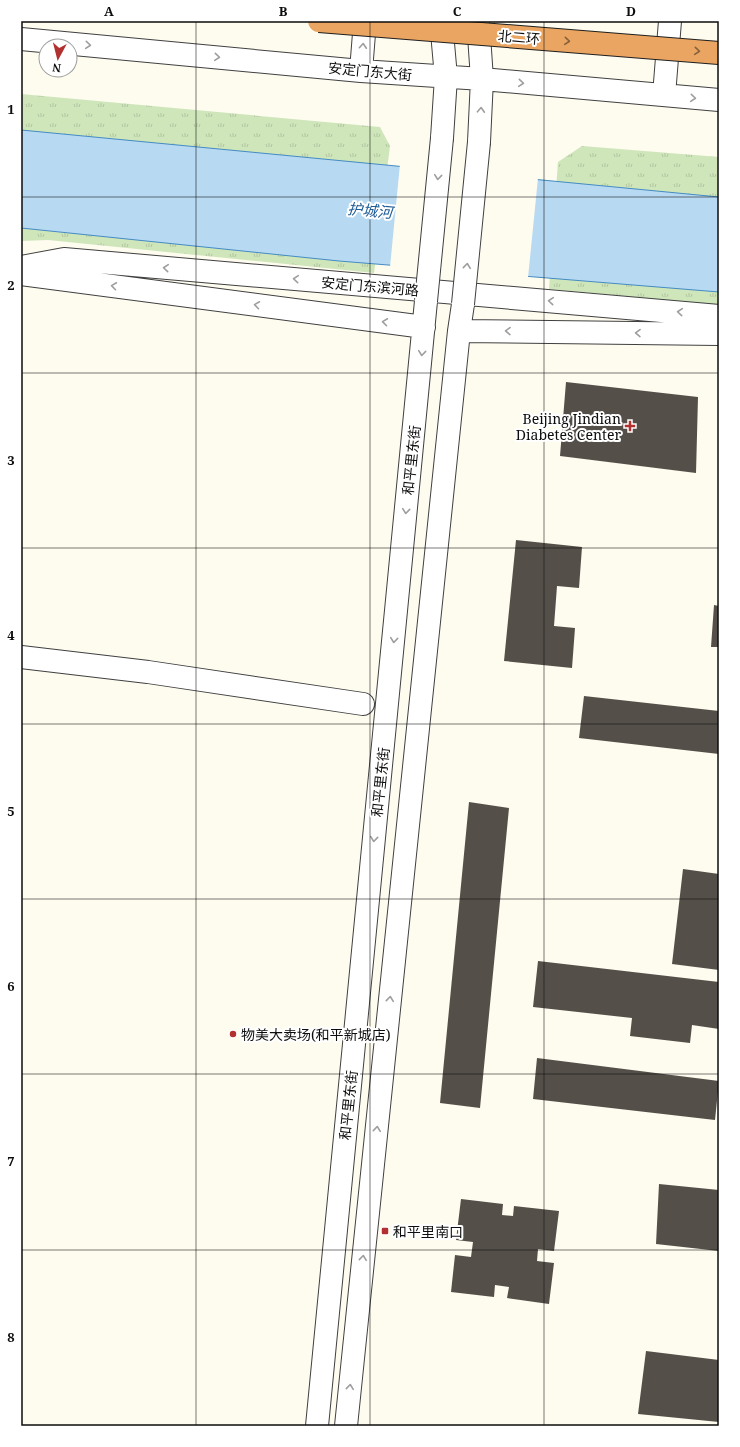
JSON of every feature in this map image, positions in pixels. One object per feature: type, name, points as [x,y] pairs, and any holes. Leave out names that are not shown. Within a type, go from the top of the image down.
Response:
[{"type":"highway","name":"北二环","points":[[319,21],[719,53]]},
{"type":"street","points":[[361,71],[365,21]]},
{"type":"street","name":"和平里东街","points":[[317,1426],[442,138],[446,77],[441,21]]},
{"type":"street","points":[[346,1426],[479,142],[482,79],[478,21]]},
{"type":"street","points":[[664,95],[670,21]]},
{"type":"street","name":"安定门东大街","points":[[21,39],[361,71],[482,79],[719,100]]},
{"type":"street","name":"安定门东滨河路","points":[[21,267],[64,259],[719,316]]},
{"type":"street","points":[[21,274],[424,327]]},
{"type":"street","points":[[459,331],[719,334]]},
{"type":"street","points":[[21,657],[148,672],[363,704]]},
{"type":"green space","points":[[21,94],[380,127],[390,146],[374,273],[48,240],[21,241]]},
{"type":"green space","points":[[582,146],[719,157],[719,305],[549,289],[558,162]]},
{"type":"water","name":"护城河","points":[[21,130],[719,197],[719,292],[339,261],[21,228]]},
{"type":"pier","points":[[400,164],[538,178],[528,278],[390,267]]},
{"type":"building","name":"Beijing Jindian Diabetes Center","points":[[566,382],[698,397],[696,473],[560,456]]},
{"type":"building","points":[[516,540],[582,547],[579,588],[557,586],[554,626],[575,628],[572,668],[504,661]]},
{"type":"building","points":[[714,605],[719,606],[719,647],[711,647]]},
{"type":"building","points":[[584,696],[719,711],[719,754],[579,738]]},
{"type":"building","points":[[469,802],[509,808],[480,1108],[440,1103]]},
{"type":"building","points":[[683,869],[719,874],[719,970],[672,964]]},
{"type":"building","points":[[538,961],[719,982],[719,1029],[692,1025],[690,1043],[630,1036],[632,1018],[533,1007]]},
{"type":"building","points":[[537,1058],[719,1081],[715,1120],[533,1099]]},
{"type":"building","points":[[659,1184],[719,1190],[719,1251],[656,1244]]},
{"type":"building","points":[[461,1199],[503,1204],[502,1215],[513,1216],[514,1206],[559,1211],[554,1251],[538,1249],[537,1261],[554,1263],[549,1304],[507,1298],[509,1287],[495,1285],[494,1297],[451,1292],[455,1255],[471,1257],[473,1242],[456,1240]]},
{"type":"building","points":[[646,1351],[719,1360],[719,1422],[638,1414]]},
{"type":"place","name":"Beijing Jindian Diabetes Center","points":[[630,426]]},
{"type":"place","name":"物美大卖场(和平新城店)","points":[[233,1034]]},
{"type":"place","name":"和平里南口","points":[[385,1231]]}]
